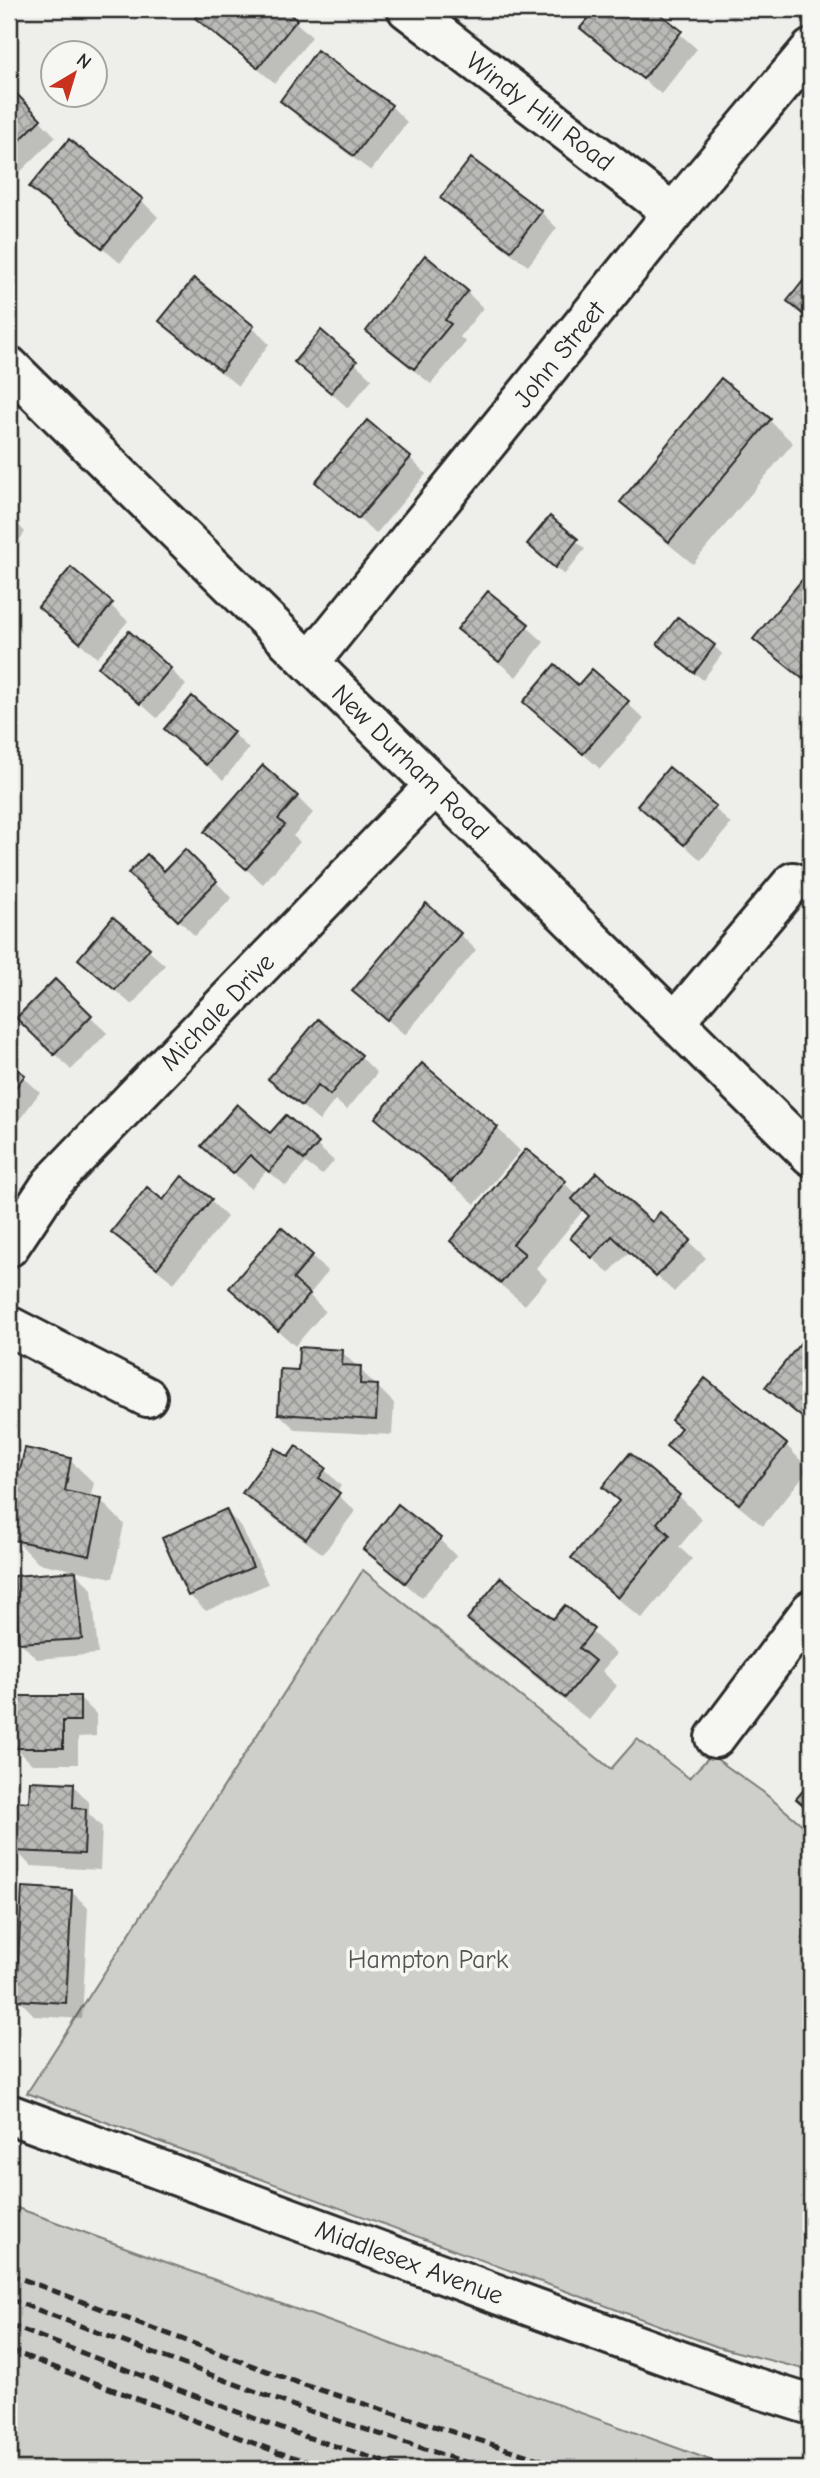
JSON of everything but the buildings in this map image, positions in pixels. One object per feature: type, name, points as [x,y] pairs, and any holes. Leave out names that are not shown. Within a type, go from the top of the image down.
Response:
[{"type":"street","name":"Windy Hill Road","points":[[407,9],[673,213]]},
{"type":"street","name":"John Street","points":[[310,662],[673,213],[811,49]]},
{"type":"street","name":"New Durham Road","points":[[9,366],[811,1156]]},
{"type":"street","name":"Michale Drive","points":[[9,1247],[51,1184],[435,785]]},
{"type":"street","points":[[675,1022],[793,882]]},
{"type":"street","points":[[9,1326],[147,1397]]},
{"type":"street","points":[[715,1738],[811,1610]]},
{"type":"street","name":"Middlesex Avenue","points":[[9,2114],[747,2385],[811,2405]]},
{"type":"green space","name":"Hampton Park","points":[[363,1570],[611,1769],[637,1739],[689,1778],[711,1755],[763,1792],[811,1832],[811,2371],[718,2347],[27,2093]]},
{"type":"green space","points":[[9,2205],[735,2469],[9,2469]]},
{"type":"railway","points":[[9,2274],[301,2384],[570,2469]]},
{"type":"railway","points":[[9,2299],[294,2406],[486,2469]]},
{"type":"railway","points":[[9,2325],[285,2430],[407,2469]]},
{"type":"railway","points":[[9,2350],[277,2452],[332,2469]]}]
